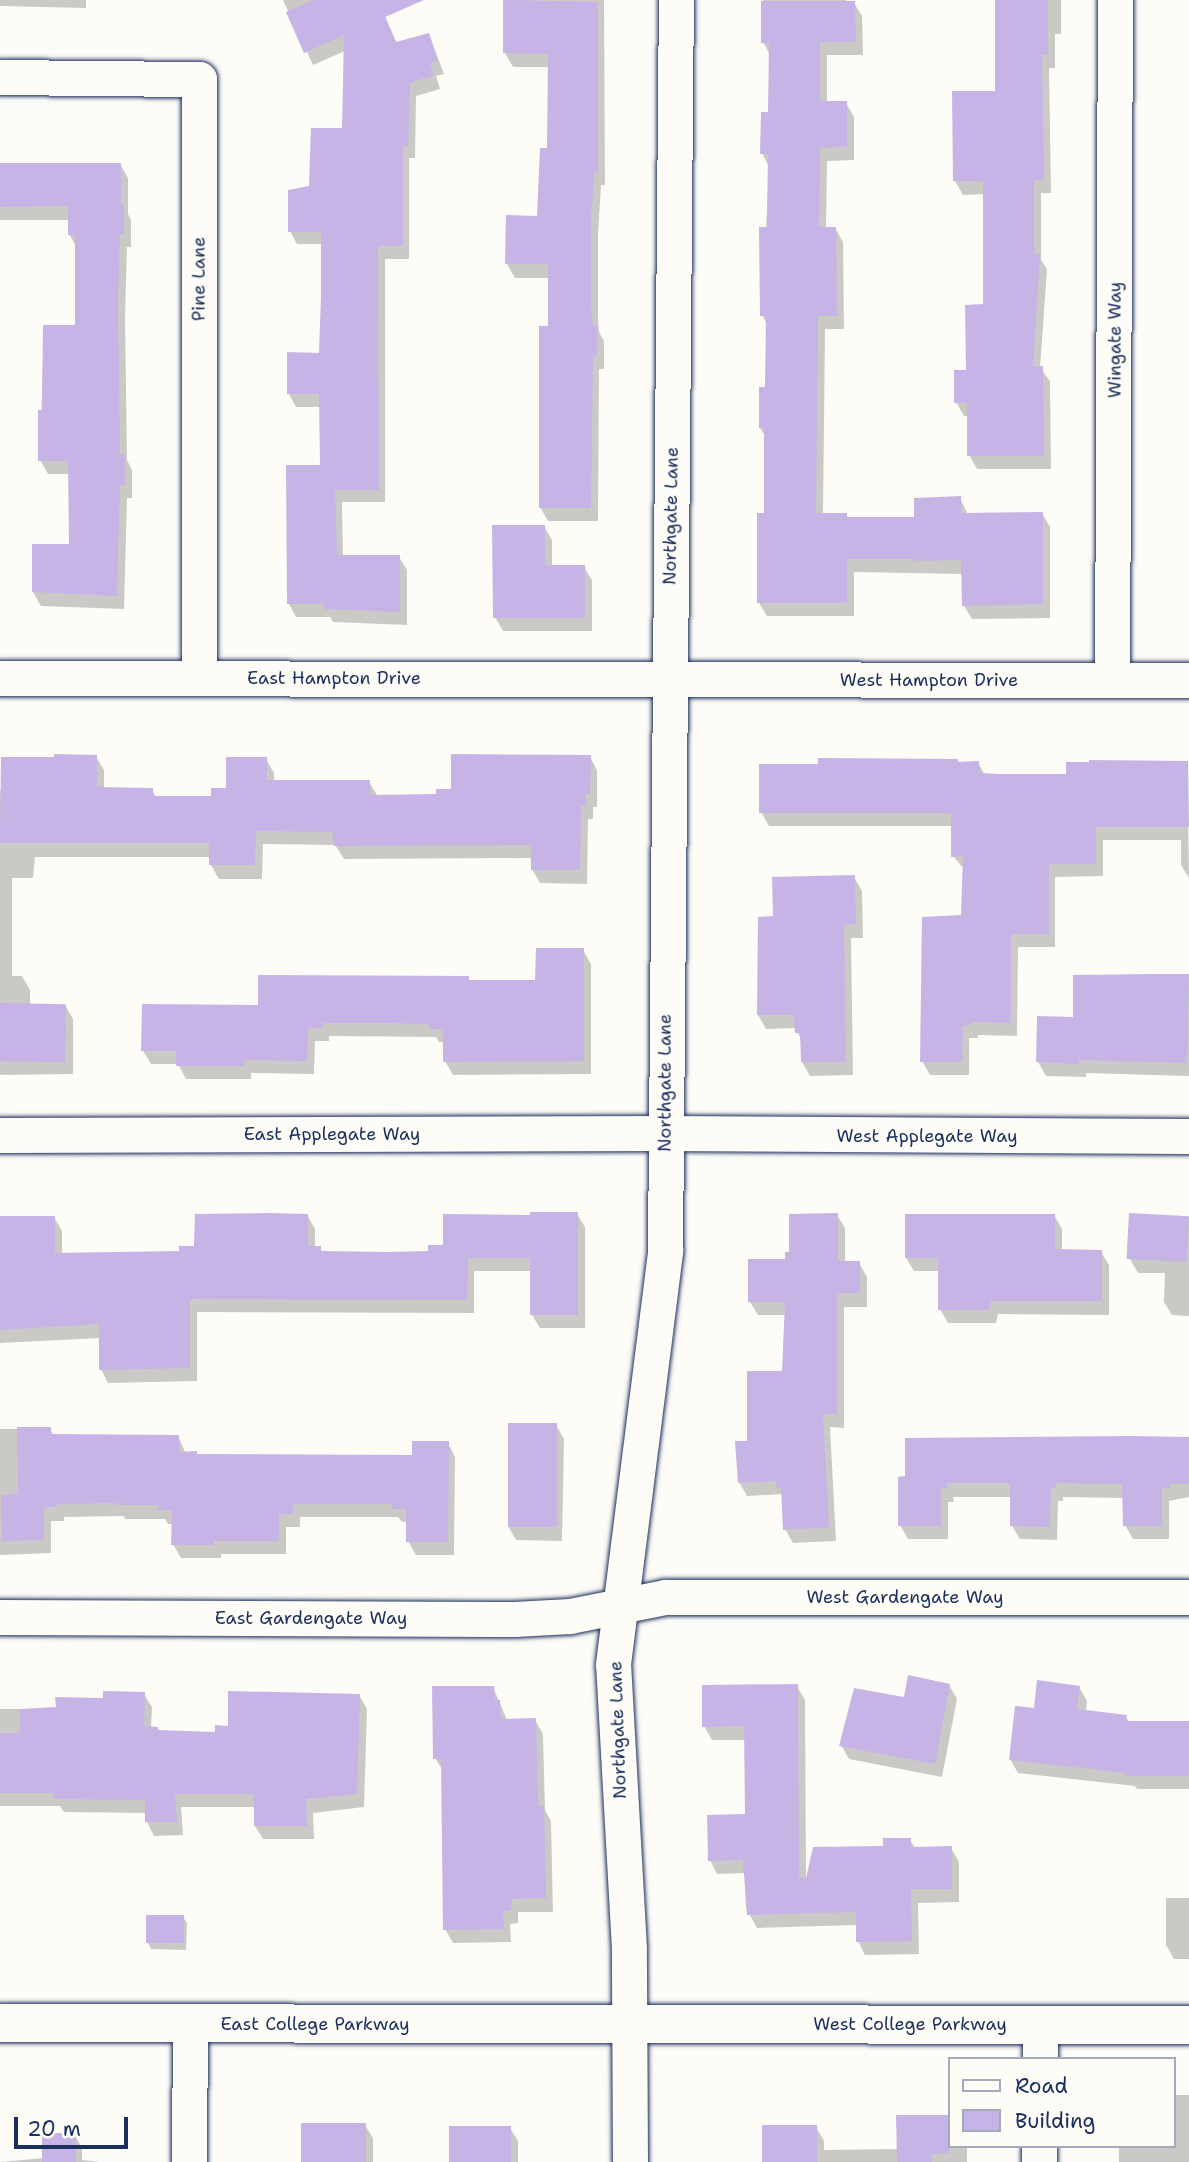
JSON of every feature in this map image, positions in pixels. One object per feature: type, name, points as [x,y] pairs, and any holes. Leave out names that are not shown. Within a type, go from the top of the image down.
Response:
[{"type":"main road","name":"East College Parkway","points":[[0,2024],[630,2024]]},
{"type":"main road","name":"West College Parkway","points":[[630,2024],[1040,2042],[1189,2025]]},
{"type":"street","name":"Northgate Lane","points":[[630,2162],[630,2024],[613,1664],[665,1250],[676,0]]},
{"type":"street","name":"Wingate Way","points":[[1112,680],[1115,0]]},
{"type":"street","name":"Pine Lane","points":[[0,77],[199,79],[199,678]]},
{"type":"street","name":"East Hampton Drive","points":[[0,678],[668,678]]},
{"type":"street","name":"West Hampton Drive","points":[[668,678],[1189,680]]},
{"type":"street","name":"East Applegate Way","points":[[0,1135],[665,1133]]},
{"type":"street","name":"West Applegate Way","points":[[665,1133],[1189,1136]]},
{"type":"street","name":"West Gardengate Way","points":[[621,1607],[665,1597],[1189,1597]]},
{"type":"street","name":"East Gardengate Way","points":[[0,1617],[514,1619],[570,1616],[621,1607]]},
{"type":"street","points":[[189,2162],[190,2024]]},
{"type":"building","points":[[314,0],[424,0],[385,17],[396,42],[429,33],[438,60],[430,63],[434,75],[410,83],[408,146],[403,145],[403,246],[378,246],[379,490],[335,490],[337,555],[400,555],[400,612],[324,609],[324,604],[287,604],[286,465],[320,465],[319,394],[287,394],[287,352],[319,353],[321,297],[321,232],[288,232],[288,190],[309,186],[311,128],[342,128],[344,35],[304,53],[286,12]]},
{"type":"building","points":[[503,0],[598,2],[598,172],[594,172],[591,220],[591,303],[593,326],[597,326],[597,355],[593,355],[591,508],[539,508],[539,326],[548,326],[548,264],[505,264],[506,215],[537,216],[540,148],[547,148],[548,54],[503,53]]},
{"type":"building","points":[[995,0],[1048,0],[1048,55],[1042,55],[1044,180],[1034,180],[1034,254],[1040,254],[1033,366],[1043,366],[1044,456],[967,456],[967,403],[954,403],[954,370],[966,370],[965,305],[983,304],[983,181],[953,181],[952,91],[995,91]]},
{"type":"building","points":[[761,1],[855,1],[856,42],[820,42],[820,101],[847,101],[847,146],[820,148],[819,227],[836,227],[837,316],[818,316],[816,513],[847,513],[847,517],[914,517],[914,498],[961,496],[961,513],[1043,512],[1043,604],[962,606],[961,560],[915,559],[847,559],[847,603],[757,603],[757,513],[764,513],[764,428],[759,428],[759,387],[765,387],[766,316],[760,316],[759,227],[767,227],[768,154],[760,154],[761,112],[768,112],[769,43],[761,43]]},
{"type":"building","points":[[0,163],[121,163],[124,234],[120,234],[118,302],[120,454],[125,454],[125,485],[120,485],[117,596],[32,592],[32,544],[69,544],[68,461],[38,461],[38,410],[42,410],[43,325],[75,325],[75,235],[68,235],[68,206],[0,207]]},
{"type":"building","points":[[492,525],[545,525],[545,565],[585,565],[585,618],[493,618]]},
{"type":"building","points":[[54,754],[97,755],[97,787],[153,788],[153,796],[211,796],[211,788],[226,788],[226,757],[267,757],[267,780],[370,780],[370,795],[436,794],[436,789],[451,789],[451,754],[591,755],[590,794],[586,794],[586,806],[581,806],[580,870],[531,870],[531,845],[334,846],[332,832],[256,831],[255,865],[209,865],[209,843],[0,843],[1,757],[54,757]]},
{"type":"building","points":[[818,758],[958,759],[958,762],[979,761],[980,773],[999,774],[1066,774],[1066,762],[1089,760],[1188,761],[1189,827],[1096,827],[1096,864],[1049,864],[1049,934],[1011,934],[1011,1023],[971,1022],[971,1025],[963,1025],[962,1062],[920,1062],[922,917],[961,915],[963,856],[951,857],[951,813],[759,813],[759,764],[818,764]]},
{"type":"building","points":[[855,875],[856,924],[844,925],[846,1062],[801,1062],[800,1033],[795,1033],[794,1015],[757,1015],[758,917],[773,916],[772,877]]},
{"type":"building","points":[[536,948],[584,948],[584,1061],[443,1062],[443,1029],[429,1029],[429,1024],[388,1023],[323,1023],[323,1028],[308,1028],[307,1061],[244,1060],[244,1066],[176,1066],[176,1051],[141,1051],[142,1004],[258,1005],[258,975],[469,976],[469,980],[535,980]]},
{"type":"building","points":[[1189,974],[1187,1063],[1079,1060],[1079,1064],[1036,1062],[1037,1016],[1073,1017],[1073,975]]},
{"type":"building","points":[[0,1003],[66,1004],[65,1062],[0,1061]]},
{"type":"building","points":[[530,1212],[578,1212],[578,1315],[530,1315],[530,1258],[468,1258],[467,1300],[190,1299],[190,1368],[99,1370],[99,1324],[0,1330],[0,1216],[55,1216],[55,1253],[179,1251],[179,1246],[194,1246],[195,1214],[265,1213],[308,1214],[308,1246],[321,1246],[321,1251],[386,1252],[428,1251],[428,1245],[443,1245],[443,1214],[530,1215]]},
{"type":"building","points":[[838,1213],[838,1261],[860,1261],[860,1293],[837,1293],[837,1414],[823,1414],[829,1527],[783,1530],[781,1488],[777,1488],[776,1481],[738,1483],[735,1441],[747,1441],[747,1371],[782,1371],[785,1302],[748,1302],[748,1259],[785,1259],[785,1252],[789,1252],[789,1214]]},
{"type":"building","points":[[1129,1213],[1189,1216],[1187,1262],[1127,1259]]},
{"type":"building","points":[[905,1214],[1055,1214],[1055,1249],[1102,1250],[1102,1301],[991,1301],[989,1310],[938,1310],[938,1258],[905,1258]]},
{"type":"building","points":[[508,1423],[557,1423],[557,1527],[508,1527]]},
{"type":"building","points":[[17,1427],[51,1427],[51,1434],[179,1435],[179,1452],[197,1451],[197,1454],[412,1455],[412,1441],[449,1441],[448,1542],[406,1542],[406,1509],[392,1509],[392,1504],[293,1504],[293,1514],[279,1514],[279,1541],[214,1541],[214,1545],[171,1545],[172,1510],[158,1510],[158,1505],[116,1503],[57,1504],[57,1507],[44,1507],[44,1540],[2,1541],[1,1495],[18,1494]]},
{"type":"building","points":[[1189,1437],[1189,1484],[1170,1484],[1170,1488],[1162,1488],[1162,1526],[1123,1526],[1122,1484],[1056,1483],[1056,1488],[1051,1488],[1050,1527],[1010,1526],[1010,1483],[947,1483],[947,1488],[941,1488],[941,1526],[898,1526],[898,1477],[905,1476],[905,1438]]},
{"type":"building","points":[[908,1675],[950,1684],[935,1764],[839,1746],[854,1688],[904,1697]]},
{"type":"building","points":[[1037,1680],[1080,1686],[1077,1709],[1127,1715],[1126,1721],[1189,1721],[1189,1776],[1127,1776],[1127,1773],[1009,1760],[1015,1706],[1034,1708]]},
{"type":"building","points":[[798,1684],[799,1877],[806,1878],[813,1847],[883,1846],[883,1838],[911,1838],[911,1847],[952,1846],[952,1889],[911,1889],[912,1941],[856,1942],[856,1912],[747,1915],[743,1860],[708,1861],[707,1815],[745,1814],[744,1726],[702,1727],[702,1685]]},
{"type":"building","points":[[432,1686],[494,1686],[495,1700],[500,1700],[501,1719],[536,1718],[538,1806],[544,1806],[546,1898],[512,1899],[511,1910],[503,1911],[504,1929],[443,1930],[441,1759],[433,1759]]},
{"type":"building","points":[[103,1691],[145,1692],[144,1726],[158,1727],[158,1730],[215,1732],[215,1725],[228,1726],[228,1691],[360,1694],[357,1794],[306,1799],[307,1826],[254,1826],[254,1794],[175,1794],[177,1822],[145,1822],[145,1800],[54,1799],[54,1793],[0,1793],[0,1733],[20,1733],[20,1709],[56,1707],[55,1697],[103,1698]]},
{"type":"building","points":[[146,1915],[184,1915],[184,1943],[146,1943]]},
{"type":"building","points":[[896,2115],[948,2115],[949,2153],[931,2154],[932,2162],[897,2162]]},
{"type":"building","points":[[301,2123],[366,2123],[366,2162],[301,2162]]},
{"type":"building","points":[[762,2125],[817,2125],[817,2162],[762,2162]]},
{"type":"building","points":[[449,2126],[511,2126],[511,2162],[449,2162]]},
{"type":"building","points":[[42,2133],[76,2133],[76,2162],[42,2162]]}]
